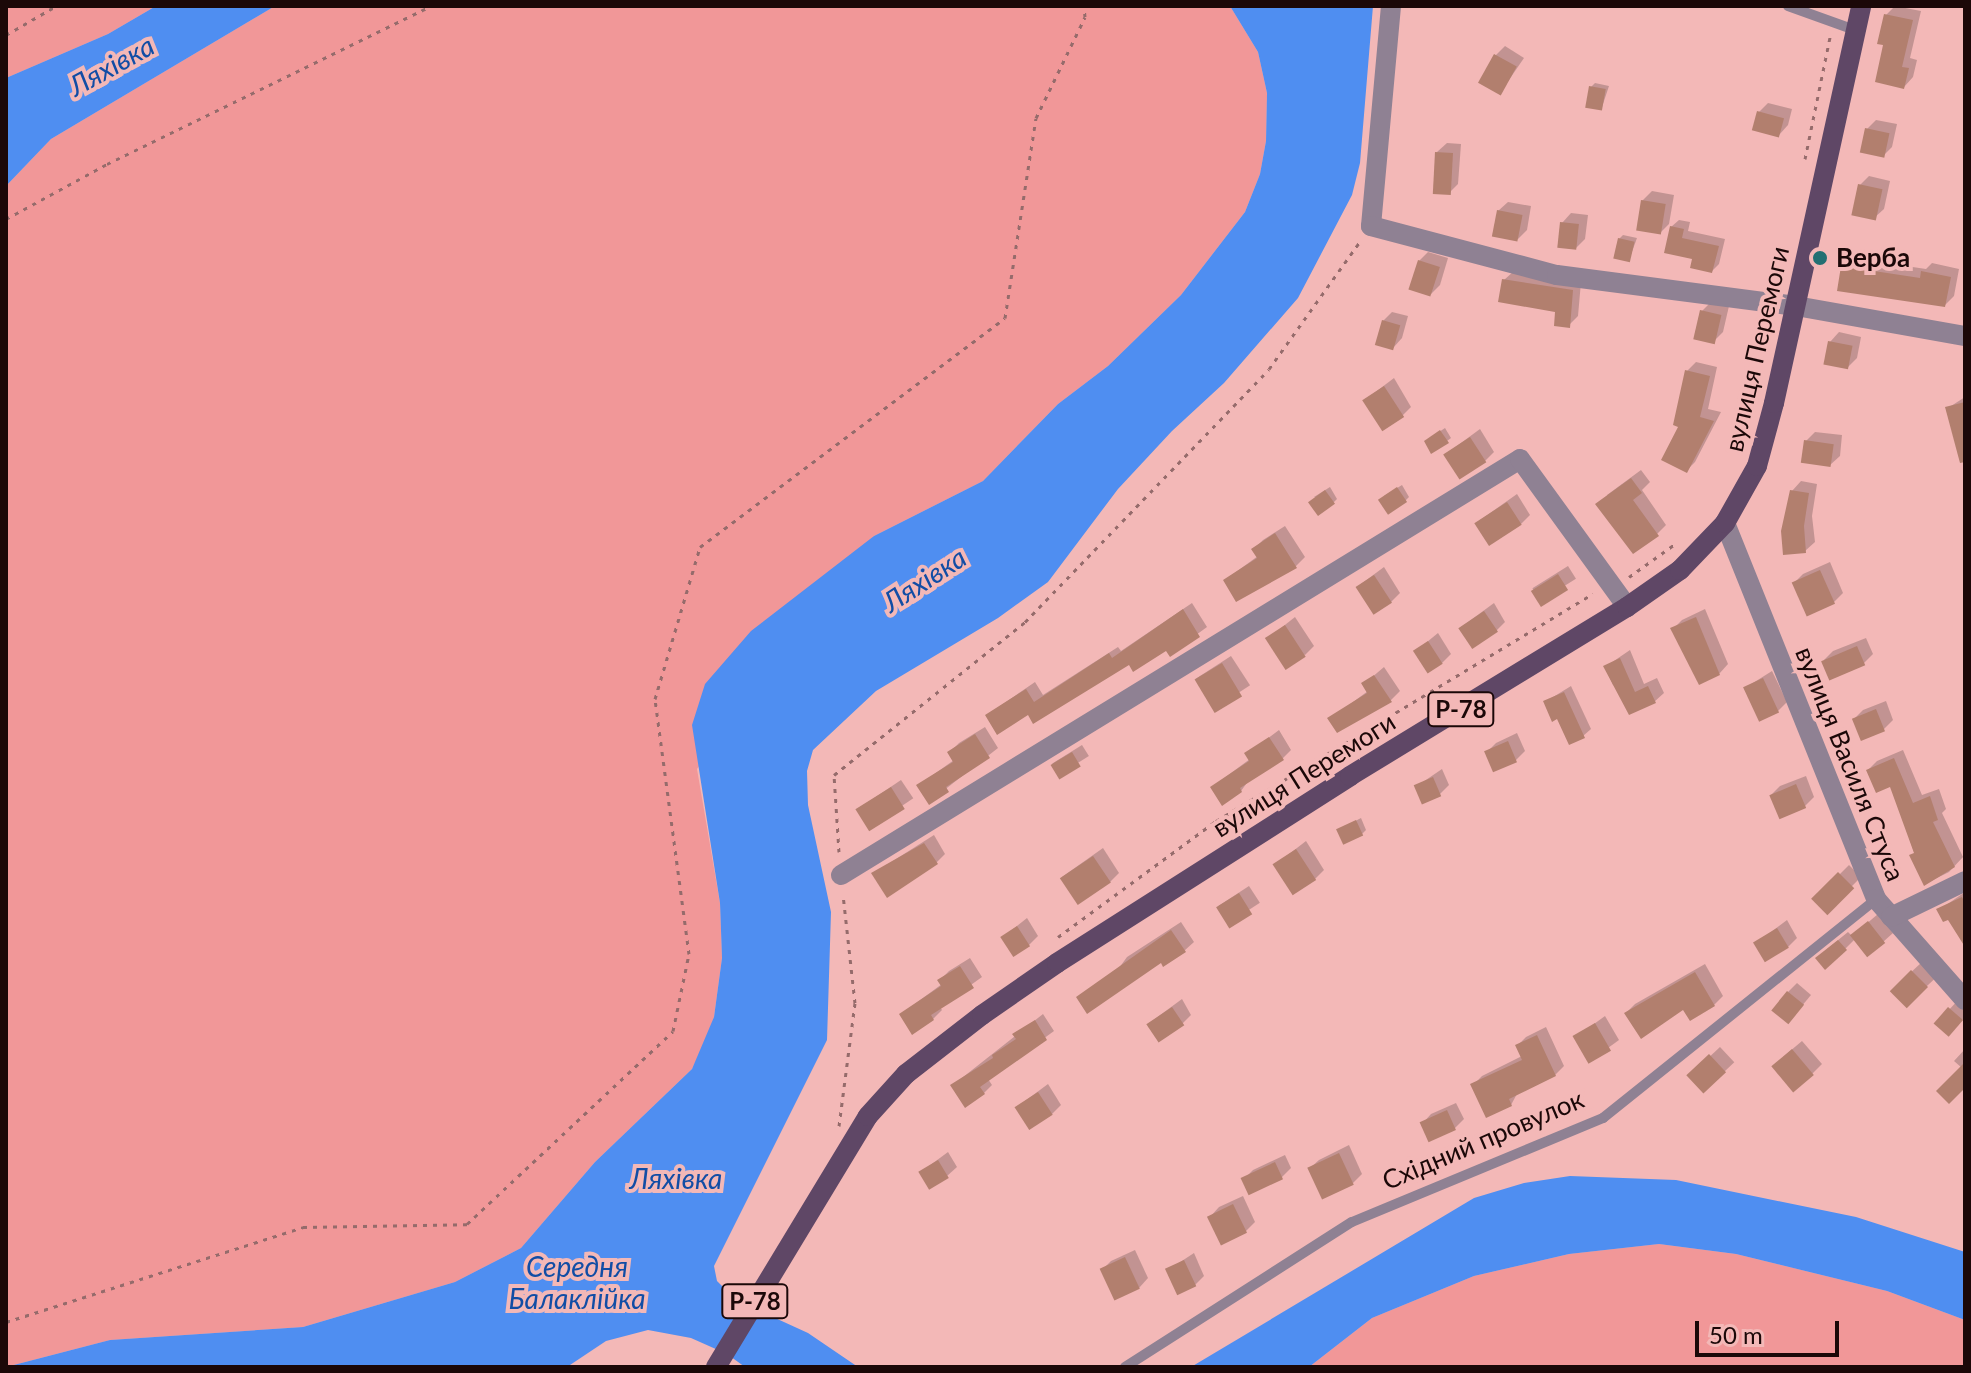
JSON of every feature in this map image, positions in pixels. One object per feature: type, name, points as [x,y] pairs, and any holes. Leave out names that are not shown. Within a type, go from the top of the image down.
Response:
[{"type":"main road","name":"вулиця Перемоги","points":[[716,1367],[868,1116],[906,1074],[982,1015],[1336,785],[1627,607],[1680,570],[1725,523],[1757,466],[1796,306],[1861,6]]},
{"type":"street","points":[[1391,6],[1371,226],[1557,275],[1796,306],[1965,336]]},
{"type":"street","points":[[841,875],[1520,459],[1627,607]]},
{"type":"street","name":"вулиця Василя Стуса","points":[[1725,523],[1876,899],[1965,1000]]},
{"type":"street","points":[[1891,917],[1965,881]]},
{"type":"lane","points":[[1788,6],[1855,30]]},
{"type":"lane","name":"Східний провулок","points":[[1125,1367],[1352,1222],[1603,1118],[1876,899]]},
{"type":"path","points":[[6,35],[56,6]]},
{"type":"path","points":[[6,219],[107,164],[431,6]]},
{"type":"path","points":[[6,1322],[303,1227],[467,1224],[673,1031],[689,954],[655,699],[700,547],[1005,318],[1036,118],[1085,17],[1084,6]]},
{"type":"path","points":[[1804,164],[1833,23]]},
{"type":"path","points":[[833,1170],[855,1003],[834,775],[1025,622],[1269,369],[1371,226]]},
{"type":"path","points":[[1048,945],[1216,821],[1486,655],[1636,573],[1687,535]]},
{"type":"shaded area","points":[[6,6],[156,6],[108,34],[6,78]]},
{"type":"shaded area","points":[[275,6],[1230,6],[1258,52],[1267,93],[1266,141],[1260,174],[1245,212],[1181,295],[1108,366],[1058,404],[983,481],[874,536],[697,769],[720,903],[722,958],[714,1017],[706,1042],[692,1069],[595,1162],[521,1248],[455,1282],[303,1327],[110,1340],[6,1367],[6,186],[51,139]]},
{"type":"shaded area","points":[[1659,1244],[1736,1254],[1887,1291],[1965,1320],[1965,1367],[1309,1367],[1372,1318],[1474,1276],[1569,1254]]},
{"type":"water","name":"Ляхівка","points":[[156,6],[275,6],[51,139],[6,186],[6,78],[108,34]]},
{"type":"water","name":"Ляхівка","points":[[1230,6],[1373,6],[1360,163],[1352,195],[1298,298],[1224,383],[1172,431],[1118,489],[1048,582],[998,618],[876,691],[813,750],[807,771],[808,805],[831,912],[827,1040],[714,1266],[717,1281],[736,1300],[808,1333],[858,1367],[745,1367],[727,1354],[691,1338],[648,1330],[606,1341],[567,1367],[6,1367],[110,1340],[303,1327],[455,1282],[521,1248],[595,1162],[692,1069],[714,1017],[722,958],[720,903],[692,725],[705,684],[751,631],[874,536],[983,481],[1058,404],[1108,366],[1181,295],[1245,212],[1260,174],[1266,141],[1267,93],[1258,52]]},
{"type":"water","points":[[1570,1176],[1676,1180],[1856,1217],[1965,1252],[1965,1320],[1887,1291],[1736,1254],[1659,1244],[1569,1254],[1474,1276],[1372,1318],[1309,1367],[1191,1367],[1474,1198],[1524,1183]]},
{"type":"building","points":[[1884,14],[1913,20],[1902,67],[1909,68],[1904,89],[1875,82],[1883,45],[1877,44]]},
{"type":"building","points":[[1494,54],[1517,67],[1501,95],[1478,83]]},
{"type":"building","points":[[1589,86],[1606,89],[1602,111],[1585,108]]},
{"type":"building","points":[[1757,111],[1784,118],[1779,138],[1752,130]]},
{"type":"building","points":[[1865,128],[1889,133],[1884,158],[1860,152]]},
{"type":"building","points":[[1435,152],[1453,153],[1451,195],[1433,194]]},
{"type":"building","points":[[1858,184],[1882,189],[1876,220],[1851,215]]},
{"type":"building","points":[[1641,200],[1666,204],[1661,235],[1636,231]]},
{"type":"building","points":[[1497,210],[1523,215],[1517,241],[1492,237]]},
{"type":"building","points":[[1560,222],[1579,224],[1576,250],[1557,248]]},
{"type":"building","points":[[1670,226],[1684,229],[1682,238],[1719,246],[1712,273],[1690,268],[1692,259],[1664,253]]},
{"type":"building","points":[[1618,238],[1635,242],[1630,262],[1613,258]]},
{"type":"building","points":[[1418,260],[1440,267],[1430,297],[1408,289]]},
{"type":"building","points":[[1841,266],[1920,278],[1921,271],[1951,277],[1945,307],[1837,291]]},
{"type":"building","points":[[1502,279],[1573,290],[1570,328],[1554,326],[1555,312],[1498,302]]},
{"type":"building","points":[[1700,310],[1721,315],[1715,344],[1693,339]]},
{"type":"building","points":[[1382,320],[1400,325],[1393,350],[1375,345]]},
{"type":"building","points":[[1828,341],[1853,346],[1848,369],[1823,365]]},
{"type":"building","points":[[1685,370],[1710,376],[1700,417],[1714,421],[1687,473],[1661,460],[1678,427],[1673,425]]},
{"type":"building","points":[[1384,386],[1404,417],[1382,431],[1362,400]]},
{"type":"building","points":[[1965,402],[1965,462],[1960,463],[1945,407]]},
{"type":"building","points":[[1440,430],[1449,443],[1431,454],[1424,441]]},
{"type":"building","points":[[1470,437],[1486,462],[1460,480],[1443,454]]},
{"type":"building","points":[[1804,440],[1834,444],[1831,467],[1801,463]]},
{"type":"building","points":[[1631,478],[1642,493],[1633,500],[1659,536],[1633,554],[1595,504]]},
{"type":"building","points":[[1397,487],[1407,502],[1388,515],[1378,500]]},
{"type":"building","points":[[1325,490],[1335,504],[1318,516],[1308,502]]},
{"type":"building","points":[[1790,490],[1809,493],[1804,526],[1806,553],[1783,555],[1781,531]]},
{"type":"building","points":[[1507,502],[1522,525],[1489,546],[1474,523]]},
{"type":"building","points":[[1275,533],[1297,568],[1236,602],[1223,580],[1257,558],[1251,549]]},
{"type":"building","points":[[1820,570],[1835,604],[1807,616],[1792,583]]},
{"type":"building","points":[[1558,574],[1568,590],[1541,607],[1531,591]]},
{"type":"building","points":[[1374,575],[1392,603],[1374,615],[1356,587]]},
{"type":"building","points":[[1183,609],[1200,637],[1170,657],[1166,651],[1133,672],[1129,665],[1033,724],[1028,715],[997,735],[985,715],[1026,689],[1034,702],[1109,653],[1112,658]]},
{"type":"building","points":[[1484,611],[1498,632],[1472,649],[1458,628]]},
{"type":"building","points":[[1696,617],[1720,675],[1699,685],[1670,628]]},
{"type":"building","points":[[1285,625],[1306,657],[1286,670],[1265,638]]},
{"type":"building","points":[[1428,641],[1443,664],[1428,673],[1413,651]]},
{"type":"building","points":[[1857,646],[1865,665],[1829,681],[1821,661]]},
{"type":"building","points":[[1620,658],[1635,692],[1648,686],[1656,703],[1629,715],[1603,666]]},
{"type":"building","points":[[1222,663],[1242,696],[1215,713],[1195,679]]},
{"type":"building","points":[[1374,675],[1392,702],[1337,733],[1327,718],[1367,693],[1361,683]]},
{"type":"building","points":[[1763,678],[1779,712],[1759,722],[1743,687]]},
{"type":"building","points":[[1564,692],[1585,738],[1569,745],[1557,719],[1552,722],[1543,701]]},
{"type":"building","points":[[1876,709],[1885,731],[1861,741],[1852,719]]},
{"type":"building","points":[[975,734],[990,758],[946,787],[949,792],[929,805],[916,785],[953,762],[947,752]]},
{"type":"building","points":[[1269,737],[1284,760],[1240,788],[1242,792],[1222,806],[1210,787],[1249,761],[1244,753]]},
{"type":"building","points":[[1508,741],[1517,762],[1493,772],[1484,751]]},
{"type":"building","points":[[1072,752],[1081,767],[1059,779],[1051,765]]},
{"type":"building","points":[[1894,758],[1913,803],[1930,796],[1938,820],[1933,822],[1955,867],[1924,886],[1909,855],[1914,853],[1890,787],[1876,793],[1866,770]]},
{"type":"building","points":[[1433,777],[1441,796],[1422,805],[1414,785]]},
{"type":"building","points":[[1796,784],[1806,808],[1779,819],[1769,795]]},
{"type":"building","points":[[891,787],[905,809],[869,831],[855,809]]},
{"type":"building","points":[[1356,820],[1363,835],[1343,845],[1336,829]]},
{"type":"building","points":[[924,843],[938,864],[887,898],[871,873]]},
{"type":"building","points":[[1296,849],[1316,880],[1293,895],[1273,864]]},
{"type":"building","points":[[1093,856],[1111,883],[1078,905],[1060,878]]},
{"type":"building","points":[[1838,872],[1854,888],[1827,915],[1811,899]]},
{"type":"building","points":[[1239,893],[1252,914],[1229,929],[1216,907]]},
{"type":"building","points":[[1962,897],[1965,903],[1965,947],[1948,920],[1943,922],[1936,909]]},
{"type":"building","points":[[1868,921],[1885,943],[1867,957],[1850,935]]},
{"type":"building","points":[[1017,926],[1030,946],[1013,957],[1000,937]]},
{"type":"building","points":[[1777,928],[1789,948],[1765,962],[1753,942]]},
{"type":"building","points":[[1171,930],[1186,952],[1163,967],[1161,963],[1087,1014],[1076,997]]},
{"type":"building","points":[[1838,940],[1847,950],[1825,970],[1815,958]]},
{"type":"building","points":[[960,966],[974,988],[931,1015],[934,1020],[912,1035],[899,1014],[941,986],[937,980]]},
{"type":"building","points":[[1911,970],[1928,987],[1907,1008],[1890,991]]},
{"type":"building","points":[[1695,972],[1715,1006],[1690,1021],[1683,1010],[1641,1039],[1624,1013]]},
{"type":"building","points":[[1787,991],[1804,1005],[1788,1024],[1771,1010]]},
{"type":"building","points":[[1172,1007],[1184,1025],[1159,1043],[1146,1024]]},
{"type":"building","points":[[1948,1007],[1963,1020],[1949,1037],[1934,1024]]},
{"type":"building","points":[[1035,1020],[1047,1040],[980,1087],[985,1094],[965,1108],[950,1085],[993,1058],[992,1055],[1016,1039],[1012,1034]]},
{"type":"building","points":[[1595,1023],[1611,1051],[1588,1064],[1572,1036]]},
{"type":"building","points":[[1537,1035],[1556,1076],[1509,1099],[1512,1106],[1486,1118],[1470,1084],[1522,1060],[1515,1045]]},
{"type":"building","points":[[1792,1049],[1814,1075],[1793,1092],[1771,1066]]},
{"type":"building","points":[[1709,1054],[1726,1072],[1703,1093],[1686,1075]]},
{"type":"building","points":[[1965,1062],[1965,1088],[1949,1104],[1936,1091]]},
{"type":"building","points":[[1038,1092],[1053,1115],[1029,1130],[1015,1107]]},
{"type":"building","points":[[1447,1110],[1456,1130],[1429,1142],[1420,1122]]},
{"type":"building","points":[[1339,1153],[1354,1185],[1322,1200],[1307,1168]]},
{"type":"building","points":[[938,1160],[949,1178],[929,1190],[918,1172]]},
{"type":"building","points":[[1275,1162],[1283,1179],[1249,1195],[1241,1178]]},
{"type":"building","points":[[1233,1204],[1247,1233],[1221,1245],[1207,1217]]},
{"type":"building","points":[[1125,1257],[1140,1289],[1114,1301],[1100,1269]]},
{"type":"building","points":[[1184,1260],[1196,1286],[1177,1295],[1165,1269]]},
{"type":"place","name":"Верба","points":[[1820,258]]},
{"type":"water label","name":"Середня Балаклійка","points":[[577,1282]]}]
